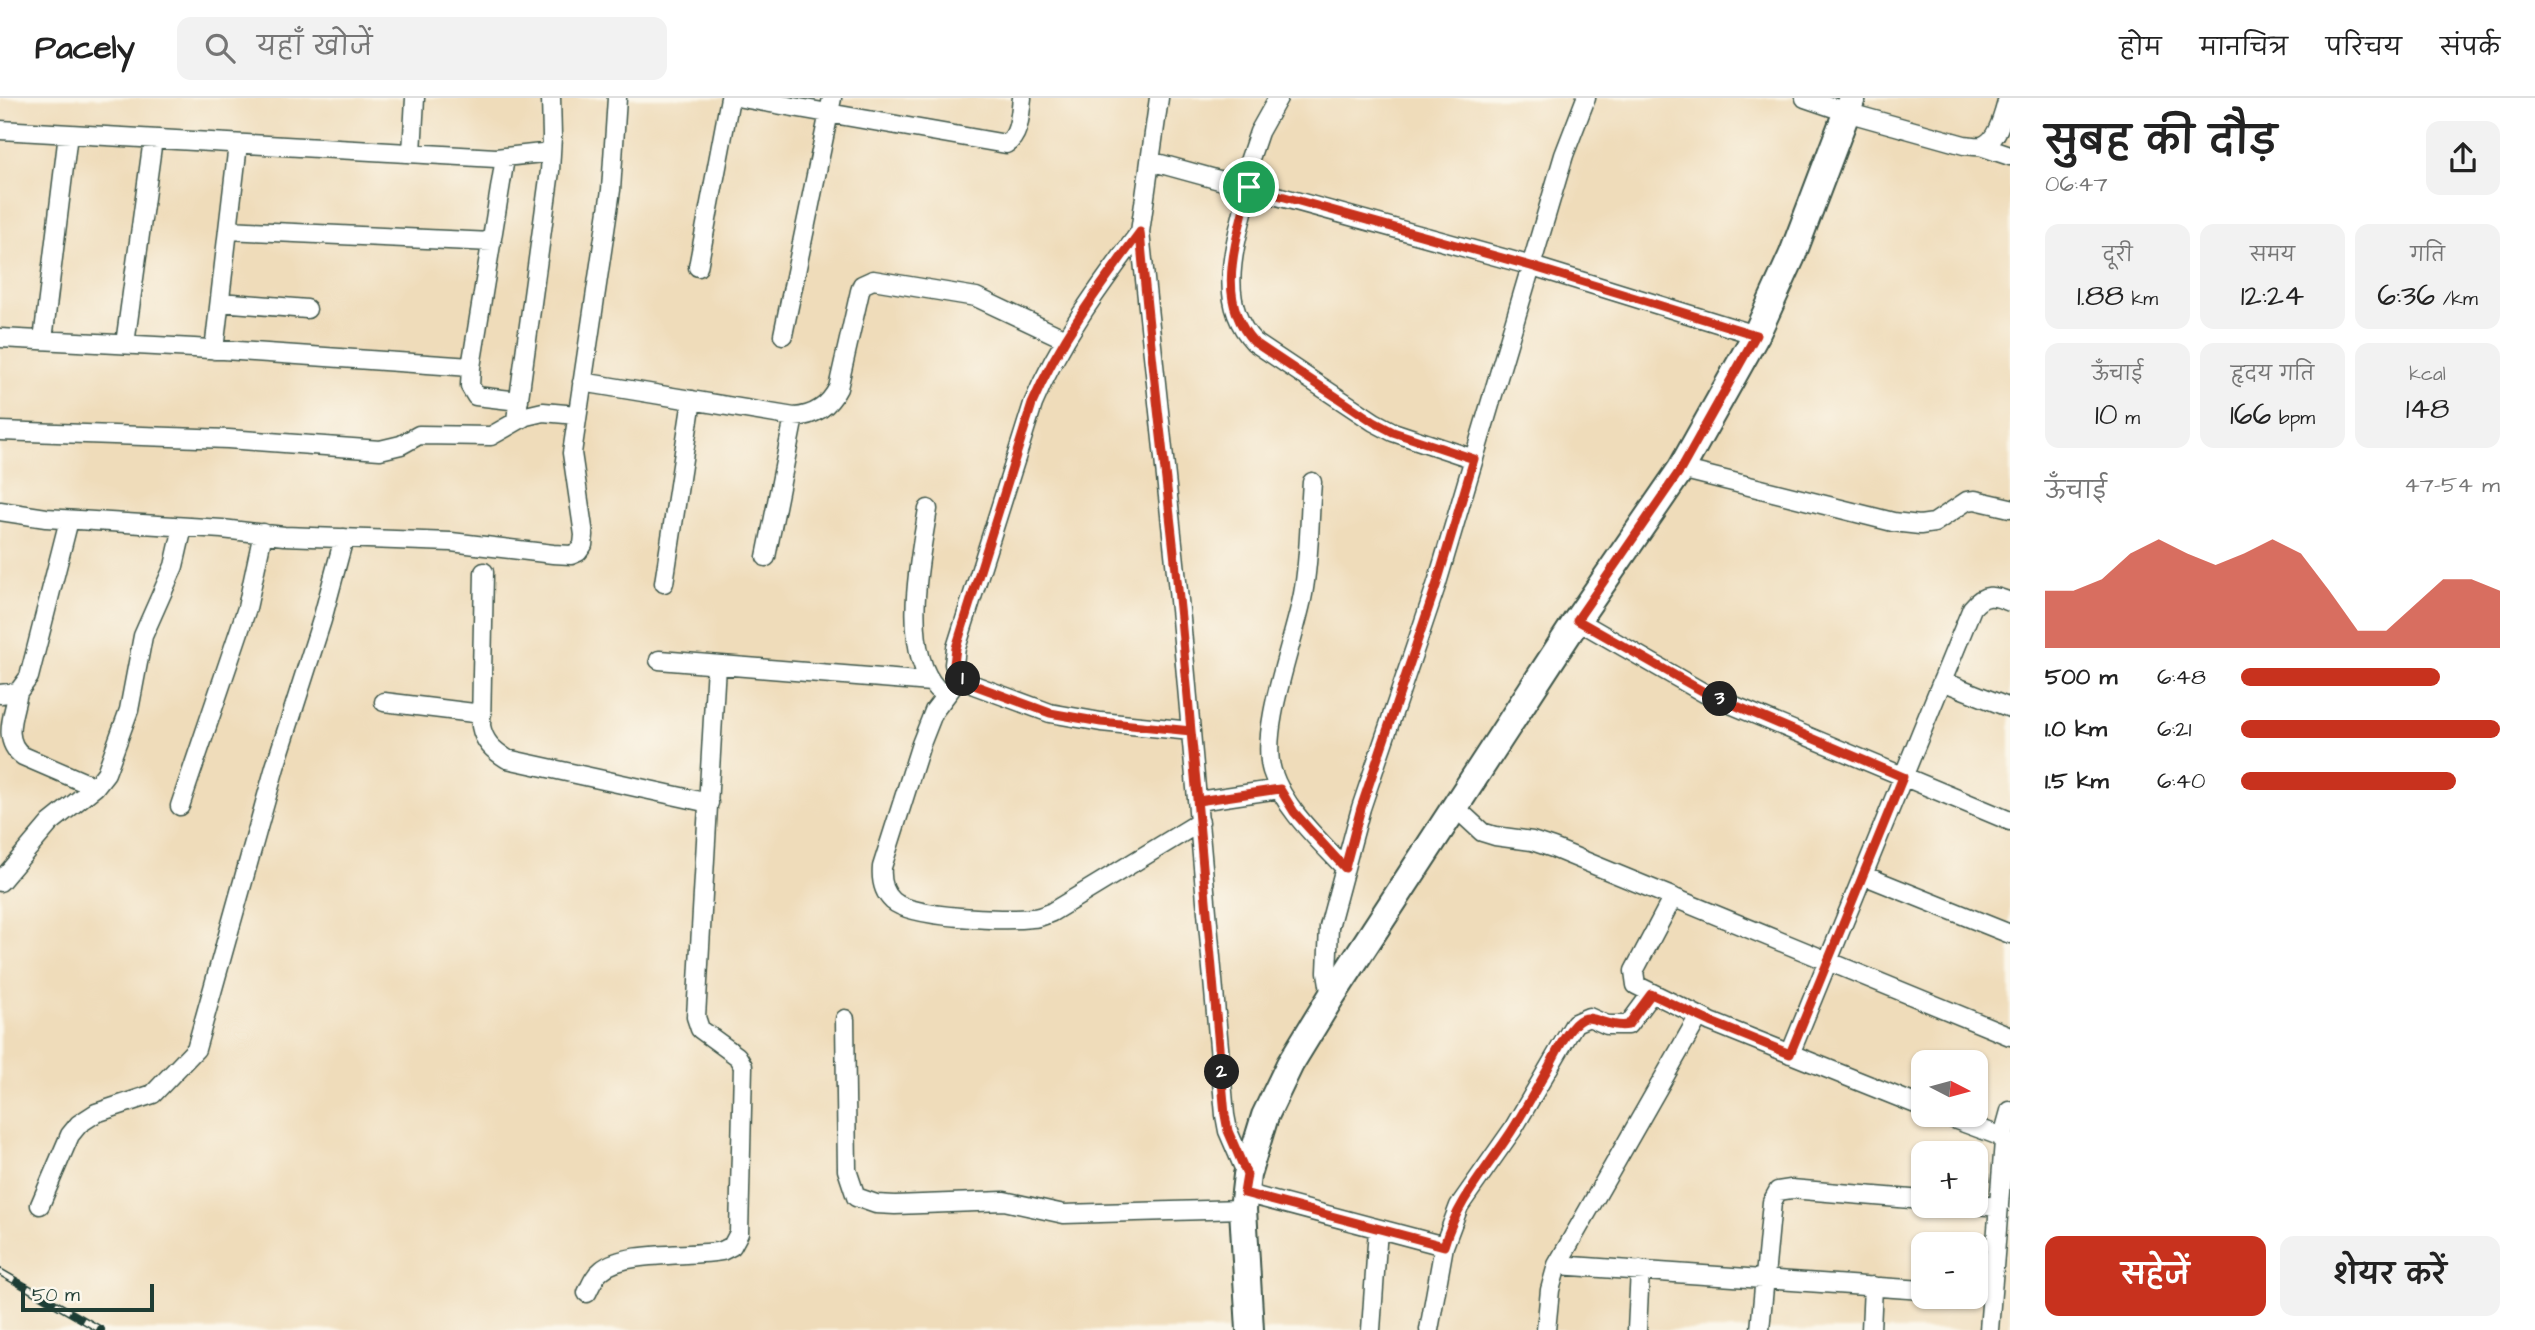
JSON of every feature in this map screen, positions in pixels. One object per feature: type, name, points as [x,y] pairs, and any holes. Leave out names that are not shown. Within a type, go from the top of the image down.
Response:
[{"type":"main road","points":[[1250,1330],[1245,1193],[1252,1152],[1265,1116],[1290,1064],[1577,620],[1681,469],[1756,335],[1792,256],[1849,105]]},
{"type":"street","points":[[412,153],[415,98]]},
{"type":"street","points":[[516,421],[551,152],[551,98]]},
{"type":"street","points":[[0,511],[69,520],[344,538],[451,542],[553,554],[570,555],[578,552],[583,545],[584,536],[572,453],[611,190],[617,98]]},
{"type":"street","points":[[698,267],[730,98]]},
{"type":"street","points":[[742,98],[831,106],[1006,144],[1013,140],[1016,133],[1022,98]]},
{"type":"street","points":[[1159,98],[1140,232],[1198,801],[1225,1115],[1245,1193]]},
{"type":"street","points":[[1278,98],[1259,132],[1245,186],[1230,282],[1234,310],[1245,333],[1254,342],[1374,422],[1393,432],[1474,459]]},
{"type":"street","points":[[1331,997],[1327,972],[1329,927],[1361,808],[1437,583],[1564,155],[1586,98]]},
{"type":"street","points":[[1805,98],[1849,105],[1964,145],[1980,146],[2010,156]]},
{"type":"street","points":[[1980,146],[1990,142],[1996,132],[2008,98]]},
{"type":"street","points":[[783,335],[831,106]]},
{"type":"street","points":[[0,130],[505,158],[551,152]]},
{"type":"street","points":[[43,340],[68,134]]},
{"type":"street","points":[[125,344],[153,139]]},
{"type":"street","points":[[214,350],[238,144]]},
{"type":"street","points":[[505,158],[470,386],[476,396],[519,401]]},
{"type":"street","points":[[1150,161],[1531,266],[1756,335]]},
{"type":"street","points":[[228,230],[492,242]]},
{"type":"street","points":[[1140,232],[1085,306],[1032,404],[960,636],[954,664],[960,677],[974,685],[1050,713],[1101,722],[1191,731]]},
{"type":"street","points":[[582,382],[794,417],[814,413],[834,394],[860,291],[866,282],[884,282],[976,297],[1065,339]]},
{"type":"street","points":[[220,302],[307,309]]},
{"type":"street","points":[[0,338],[471,367]]},
{"type":"street","points":[[664,583],[692,400]]},
{"type":"street","points":[[0,431],[228,439],[380,450],[401,445],[419,435],[491,436],[526,416],[543,412],[577,415]]},
{"type":"street","points":[[766,557],[794,417]]},
{"type":"street","points":[[1681,469],[1893,522],[1920,525],[1934,523],[1967,500],[2010,508]]},
{"type":"street","points":[[1312,482],[1305,585],[1269,740],[1272,770],[1280,789],[1294,812],[1345,868]]},
{"type":"street","points":[[928,509],[919,566],[917,625],[922,665],[931,682],[944,696]]},
{"type":"street","points":[[69,520],[29,677],[18,692],[10,735],[15,750],[23,756],[95,787]]},
{"type":"street","points":[[0,882],[50,823],[95,787],[106,773],[133,696],[143,636],[174,566],[183,527]]},
{"type":"street","points":[[180,806],[249,600],[263,533]]},
{"type":"street","points":[[40,1205],[70,1135],[79,1124],[96,1113],[153,1094],[196,1049],[275,767],[322,620],[344,538]]},
{"type":"street","points":[[484,572],[482,714],[484,737],[493,749],[506,759],[709,803]]},
{"type":"street","points":[[1790,1054],[1972,608],[1987,596],[2010,602]]},
{"type":"street","points":[[1577,620],[1704,692],[2010,821]]},
{"type":"street","points":[[659,660],[931,682]]},
{"type":"street","points":[[587,1293],[593,1279],[602,1269],[613,1263],[629,1258],[722,1251],[736,1242],[739,1233],[743,1066],[737,1056],[700,1029],[696,1017],[716,665]]},
{"type":"street","points":[[960,677],[934,712],[921,744],[882,867],[881,880],[892,900],[921,913],[991,918],[1041,917],[1200,822]]},
{"type":"street","points":[[1942,681],[2010,708]]},
{"type":"street","points":[[0,694],[18,692]]},
{"type":"street","points":[[384,702],[482,714]]},
{"type":"street","points":[[1198,801],[1280,789]]},
{"type":"street","points":[[1455,808],[1482,832],[1532,841],[2010,1037]]},
{"type":"street","points":[[1863,875],[2010,934]]},
{"type":"street","points":[[1673,897],[1634,971],[1636,985],[1699,1016],[1911,1102]]},
{"type":"street","points":[[1429,1330],[1444,1246],[1459,1206],[1513,1129],[1576,1023],[1589,1017],[1607,1025],[1628,1025],[1651,994]]},
{"type":"street","points":[[1546,1330],[1550,1290],[1557,1265],[1699,1016]]},
{"type":"street","points":[[845,1019],[847,1170],[856,1197],[864,1201],[895,1205],[1004,1201],[1064,1214],[1245,1193],[1444,1246]]},
{"type":"street","points":[[1988,1272],[1999,1207],[2004,1138],[2009,1116]]},
{"type":"street","points":[[1975,1127],[2004,1138]]},
{"type":"street","points":[[1760,1330],[1772,1202],[1778,1191],[1791,1189],[1911,1199]]},
{"type":"street","points":[[1988,1206],[1999,1207]]},
{"type":"street","points":[[1371,1330],[1378,1228]]},
{"type":"street","points":[[1557,1265],[1911,1289]]},
{"type":"street","points":[[1637,1330],[1640,1270]]},
{"type":"street","points":[[1871,1330],[1873,1286]]},
{"type":"street","points":[[1986,1309],[1989,1330]]},
{"type":"railway","points":[[0,1272],[101,1330]]},
{"type":"route","points":[[1249,187],[1230,282],[1234,310],[1245,333],[1254,342],[1374,422],[1393,432],[1474,459],[1437,583],[1361,808],[1345,868],[1294,812],[1280,789],[1198,801],[1191,731],[1101,722],[1050,713],[974,685],[960,677],[954,664],[956,648],[1032,404],[1041,383],[1085,306],[1140,232],[1181,619],[1191,731],[1200,822],[1225,1115],[1228,1131],[1247,1175],[1244,1193],[1444,1246],[1459,1206],[1470,1187],[1513,1129],[1569,1033],[1583,1018],[1589,1017],[1607,1025],[1628,1025],[1651,994],[1790,1054],[1903,777],[1704,692],[1577,620],[1681,469],[1756,335],[1531,266],[1249,187]]}]
